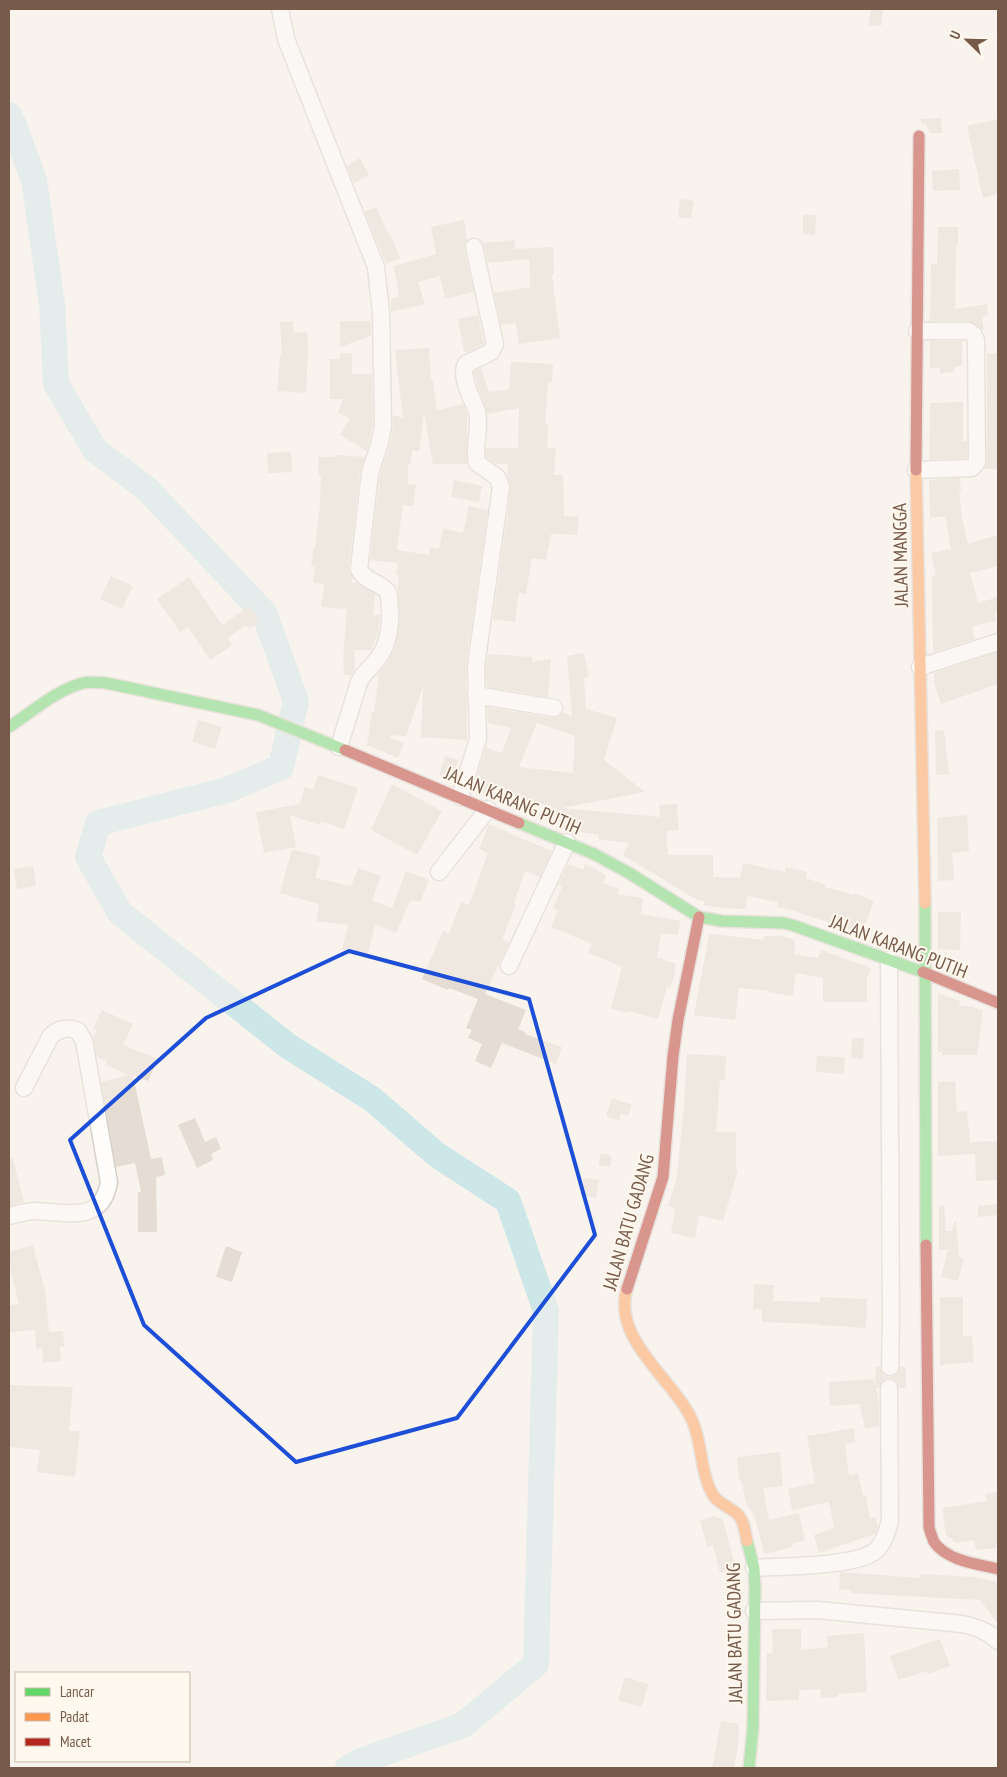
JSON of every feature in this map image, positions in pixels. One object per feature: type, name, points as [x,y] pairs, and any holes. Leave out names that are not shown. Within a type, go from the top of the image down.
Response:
[{"type":"street","points":[[280,9],[286,39],[376,267],[381,313],[382,430],[370,473],[359,570],[365,578],[386,588],[388,592],[389,633],[383,652],[359,682],[335,746]]},
{"type":"street","name":"JALAN MANGGA","points":[[919,136],[916,470],[925,862],[925,1168],[929,1527],[931,1537],[946,1552],[973,1563],[998,1569]]},
{"type":"street","points":[[460,797],[478,739],[476,666],[501,487],[497,477],[477,464],[475,458],[478,430],[477,414],[463,373],[466,364],[491,352],[495,344],[474,247]]},
{"type":"street","points":[[916,470],[972,468],[977,462],[976,340],[968,331],[917,331]]},
{"type":"street","points":[[920,667],[998,642]]},
{"type":"street","name":"JALAN KARANG PUTIH","points":[[9,727],[66,690],[91,682],[115,685],[258,715],[594,854],[629,873],[699,917],[722,921],[783,923],[808,930],[925,973],[998,1003]]},
{"type":"street","points":[[476,695],[554,708]]},
{"type":"street","points":[[439,872],[488,809]]},
{"type":"street","points":[[510,966],[567,842]]},
{"type":"street","name":"JALAN BATU GADANG","points":[[699,917],[672,1056],[664,1171],[624,1299],[624,1311],[626,1323],[631,1334],[689,1414],[698,1436],[709,1487],[716,1500],[738,1514],[742,1520],[754,1568],[753,1727],[749,1768]]},
{"type":"street","points":[[889,960],[890,1367]]},
{"type":"street","points":[[9,1216],[26,1212],[83,1213],[101,1204],[107,1194],[109,1182],[84,1041],[78,1031],[68,1029],[55,1032],[50,1037],[24,1088]]},
{"type":"street","points":[[754,1568],[853,1560],[875,1551],[886,1533],[890,1521],[889,1388]]},
{"type":"street","points":[[754,1611],[818,1610],[962,1624],[977,1627],[989,1633],[998,1641]]},
{"type":"highlighted area","points":[[349,951],[529,999],[595,1235],[457,1418],[296,1462],[144,1325],[70,1140],[206,1018]]},
{"type":"building","points":[[871,9],[883,9],[881,26],[869,25]]},
{"type":"building","points":[[941,118],[942,133],[931,133],[926,125],[921,123],[921,119]]},
{"type":"building","points":[[998,119],[998,194],[983,198],[967,126]]},
{"type":"building","points":[[360,158],[369,175],[354,183],[347,166]]},
{"type":"building","points":[[959,169],[960,190],[933,191],[932,171]]},
{"type":"building","points":[[680,199],[694,201],[691,219],[678,217]]},
{"type":"building","points":[[376,207],[388,233],[390,233],[400,258],[386,264],[365,212]]},
{"type":"building","points":[[803,215],[816,215],[815,235],[803,234]]},
{"type":"building","points":[[464,220],[467,240],[464,249],[474,292],[445,299],[440,276],[418,282],[425,304],[391,312],[391,299],[399,296],[394,266],[436,254],[431,227]]},
{"type":"building","points":[[938,227],[958,227],[955,309],[987,304],[988,316],[982,317],[984,330],[968,321],[930,321],[931,264],[937,264]]},
{"type":"building","points":[[514,240],[515,249],[553,247],[554,275],[552,275],[560,338],[519,344],[516,323],[501,325],[494,293],[530,287],[529,259],[488,263],[483,243]]},
{"type":"building","points":[[478,315],[484,344],[469,352],[464,352],[458,319]]},
{"type":"building","points":[[293,321],[294,333],[307,332],[306,393],[277,391],[280,356],[282,356],[280,322]]},
{"type":"building","points":[[340,321],[371,321],[371,336],[340,347]]},
{"type":"building","points":[[930,341],[962,341],[962,366],[954,367],[954,372],[940,373],[940,368],[930,368]]},
{"type":"building","points":[[429,348],[431,380],[433,380],[437,410],[463,404],[467,415],[467,464],[433,464],[424,413],[419,451],[412,451],[410,464],[408,464],[408,484],[416,485],[413,506],[403,505],[397,550],[429,555],[429,547],[439,549],[443,528],[463,533],[469,506],[488,510],[466,665],[467,740],[421,737],[423,687],[406,736],[390,735],[389,738],[404,743],[398,758],[367,745],[372,712],[374,712],[379,677],[377,677],[388,662],[395,647],[400,617],[399,575],[396,575],[398,563],[370,560],[380,475],[390,444],[393,415],[403,418],[395,350]]},
{"type":"building","points":[[352,353],[352,374],[372,374],[373,424],[367,451],[340,435],[350,418],[338,413],[343,399],[330,399],[330,359],[340,359],[340,354]]},
{"type":"building","points":[[987,353],[998,353],[998,469],[984,469],[987,462]]},
{"type":"building","points":[[511,362],[553,364],[552,382],[548,382],[545,424],[548,424],[547,448],[556,448],[554,475],[563,475],[564,516],[579,517],[577,535],[551,534],[546,560],[532,558],[526,594],[519,593],[515,622],[493,619],[511,488],[507,475],[508,464],[496,464],[486,457],[486,448],[518,448],[519,408],[487,414],[474,374],[474,371],[481,368],[489,392],[509,389]]},
{"type":"building","points":[[963,402],[963,441],[967,441],[967,458],[929,460],[930,403]]},
{"type":"building","points":[[291,452],[292,472],[268,473],[267,453]]},
{"type":"building","points":[[335,455],[365,457],[360,472],[349,568],[353,578],[352,583],[358,583],[375,594],[373,615],[380,615],[378,633],[371,650],[354,650],[355,670],[352,675],[344,675],[343,660],[347,609],[321,607],[324,584],[313,583],[315,567],[311,567],[320,505],[321,476],[318,476],[319,457],[335,457]]},
{"type":"building","points":[[960,478],[961,491],[959,491],[962,518],[968,544],[998,535],[998,566],[970,573],[978,603],[998,597],[998,612],[995,613],[996,621],[972,626],[975,639],[933,652],[932,576],[936,575],[931,553],[951,549],[945,516],[930,518],[929,480]]},
{"type":"building","points":[[454,480],[482,486],[479,502],[451,497]]},
{"type":"building","points":[[111,576],[133,586],[122,609],[100,599]]},
{"type":"building","points":[[189,577],[222,625],[249,606],[260,621],[249,629],[246,625],[228,638],[232,645],[210,660],[188,627],[180,632],[157,599]]},
{"type":"building","points":[[998,652],[998,684],[941,704],[934,683],[934,673]]},
{"type":"building","points":[[584,653],[589,677],[584,678],[586,709],[617,718],[604,760],[645,792],[562,808],[660,817],[659,805],[677,804],[679,830],[666,831],[668,855],[713,855],[713,877],[740,878],[743,863],[785,872],[786,867],[807,872],[806,878],[826,885],[825,887],[854,895],[854,893],[874,901],[862,933],[800,912],[777,907],[778,902],[747,896],[746,909],[704,905],[704,901],[697,900],[623,855],[629,843],[598,839],[599,835],[570,830],[548,821],[551,806],[521,801],[521,797],[493,788],[490,796],[473,789],[486,748],[502,753],[511,728],[488,723],[487,707],[552,718],[558,717],[563,712],[572,716],[567,656]],"holes":[[[537,723],[575,736],[573,773],[519,767]]]},
{"type":"building","points":[[488,654],[532,657],[532,662],[551,659],[548,697],[487,687],[486,667]]},
{"type":"building","points":[[198,720],[222,727],[215,749],[192,742]]},
{"type":"building","points":[[944,730],[949,774],[936,775],[935,731]]},
{"type":"building","points":[[445,756],[458,760],[452,780],[439,775]]},
{"type":"building","points":[[318,775],[358,788],[344,829],[321,821],[320,825],[290,815],[296,847],[264,853],[256,812],[300,804],[305,787],[313,790]]},
{"type":"building","points":[[392,784],[442,811],[417,855],[371,830]]},
{"type":"building","points":[[967,815],[969,851],[952,853],[954,880],[938,881],[937,818]]},
{"type":"building","points":[[489,824],[552,851],[540,877],[525,871],[514,903],[516,904],[502,940],[509,942],[485,994],[526,1010],[518,1029],[525,1032],[525,1034],[562,1047],[556,1064],[502,1043],[491,1068],[475,1061],[482,1044],[468,1038],[472,1030],[466,1028],[478,999],[449,988],[448,990],[422,979],[443,931],[449,934],[461,902],[469,905],[488,853],[479,849]]},
{"type":"building","points":[[292,849],[321,857],[315,878],[351,886],[358,868],[381,876],[372,900],[392,908],[406,871],[429,880],[420,902],[410,901],[396,933],[375,924],[367,957],[342,950],[348,925],[317,921],[319,904],[280,893]]},
{"type":"building","points":[[568,864],[583,870],[585,864],[606,875],[603,883],[619,889],[617,894],[643,898],[641,914],[680,921],[678,935],[661,933],[657,957],[676,964],[673,980],[670,988],[667,987],[658,1019],[629,1011],[628,1013],[611,1009],[622,967],[588,953],[592,944],[551,927],[558,910],[553,908],[562,887],[558,885]]},
{"type":"building","points":[[33,866],[36,886],[17,889],[14,869]]},
{"type":"building","points":[[938,912],[961,912],[960,950],[938,949]]},
{"type":"building","points":[[709,935],[763,940],[764,936],[781,936],[795,940],[794,954],[818,958],[821,950],[871,968],[867,978],[867,1002],[823,1002],[823,978],[796,973],[793,996],[739,988],[735,1020],[694,1015]]},
{"type":"building","points":[[938,993],[960,1001],[958,1005],[974,1007],[983,1011],[977,1055],[942,1055],[942,1052],[938,1052]]},
{"type":"building","points":[[102,1010],[133,1024],[123,1045],[158,1059],[148,1081],[133,1075],[151,1159],[162,1157],[165,1175],[156,1177],[157,1232],[138,1232],[138,1192],[141,1192],[135,1163],[116,1167],[101,1082],[129,1075],[106,1065],[107,1061],[97,1057],[93,1038],[97,1031],[93,1029]]},
{"type":"building","points":[[852,1038],[864,1038],[863,1059],[851,1058]]},
{"type":"building","points":[[687,1054],[726,1056],[725,1080],[720,1080],[716,1132],[736,1132],[736,1169],[738,1170],[723,1221],[699,1215],[695,1238],[671,1233],[675,1208],[668,1206],[676,1181],[678,1166]]},
{"type":"building","points":[[817,1056],[845,1057],[844,1074],[816,1072]]},
{"type":"building","points":[[955,1081],[957,1112],[967,1111],[970,1142],[998,1141],[998,1180],[976,1181],[975,1154],[938,1156],[938,1082]]},
{"type":"building","points":[[612,1098],[632,1105],[628,1116],[621,1114],[619,1121],[606,1116]]},
{"type":"building","points":[[195,1118],[205,1142],[216,1137],[221,1149],[211,1154],[213,1160],[197,1168],[178,1125]]},
{"type":"building","points":[[601,1153],[612,1156],[610,1167],[598,1165]]},
{"type":"building","points":[[9,1159],[13,1159],[24,1202],[9,1206]]},
{"type":"building","points":[[584,1178],[599,1180],[596,1198],[581,1195]]},
{"type":"building","points":[[998,1204],[998,1215],[978,1217],[978,1206]]},
{"type":"building","points":[[944,1205],[946,1231],[952,1231],[954,1222],[956,1222],[959,1257],[964,1258],[958,1281],[941,1277],[948,1249],[939,1250],[939,1206]]},
{"type":"building","points":[[33,1245],[46,1295],[49,1332],[63,1331],[64,1347],[60,1347],[61,1361],[43,1363],[42,1348],[36,1349],[35,1330],[10,1332],[9,1305],[19,1304],[9,1263],[9,1252]]},
{"type":"building","points":[[226,1246],[242,1252],[232,1282],[216,1277]]},
{"type":"building","points":[[754,1284],[774,1285],[773,1301],[820,1302],[820,1297],[867,1299],[866,1328],[762,1322],[762,1310],[753,1309]]},
{"type":"building","points":[[940,1297],[963,1297],[963,1336],[972,1336],[974,1362],[940,1365]]},
{"type":"building","points":[[876,1367],[880,1367],[884,1375],[890,1377],[898,1373],[900,1367],[906,1367],[906,1388],[899,1388],[893,1379],[888,1378],[884,1380],[879,1388],[876,1388],[879,1403],[879,1426],[865,1429],[860,1404],[830,1406],[829,1382],[874,1379],[875,1385]]},
{"type":"building","points":[[9,1385],[73,1387],[69,1431],[80,1431],[75,1477],[37,1472],[40,1450],[9,1447]]},
{"type":"building","points":[[854,1428],[855,1442],[845,1444],[849,1475],[858,1473],[863,1496],[866,1496],[870,1518],[875,1517],[878,1527],[875,1534],[819,1553],[814,1535],[834,1528],[829,1502],[792,1510],[788,1489],[815,1483],[807,1436]]},
{"type":"building","points":[[780,1452],[783,1486],[763,1488],[769,1520],[799,1513],[805,1540],[792,1544],[793,1547],[764,1554],[755,1517],[746,1503],[741,1480],[739,1480],[737,1457]]},
{"type":"building","points":[[998,1492],[997,1548],[976,1550],[974,1540],[956,1543],[946,1535],[942,1508],[987,1501],[985,1494]]},
{"type":"building","points":[[715,1516],[723,1520],[736,1569],[720,1573],[713,1545],[707,1547],[700,1520]]},
{"type":"building","points":[[840,1572],[921,1578],[921,1574],[974,1577],[998,1582],[998,1624],[980,1600],[851,1593],[851,1590],[839,1589]]},
{"type":"building","points":[[772,1629],[801,1629],[801,1650],[828,1647],[827,1636],[864,1633],[867,1692],[838,1694],[838,1697],[821,1698],[820,1689],[799,1690],[799,1700],[766,1701],[767,1653],[773,1653]]},
{"type":"building","points":[[940,1639],[950,1666],[928,1674],[927,1671],[898,1680],[890,1656]]},
{"type":"building","points":[[625,1677],[648,1684],[642,1707],[618,1701]]},
{"type":"building","points":[[721,1721],[739,1724],[738,1747],[734,1768],[712,1768]]},
{"type":"waterway","points":[[9,115],[34,180],[52,304],[56,384],[95,450],[147,489],[264,613],[296,701],[281,767],[227,790],[98,823],[88,857],[120,913],[288,1046],[372,1099],[437,1155],[508,1201],[546,1311],[536,1664],[463,1725],[361,1761],[348,1768]]},
{"type":"traffic: fast","points":[[9,727],[44,702],[73,686],[86,682],[106,683],[258,715],[345,750]]},
{"type":"traffic: fast","points":[[519,823],[594,854],[629,873],[699,917],[722,921],[792,925],[923,972]]},
{"type":"traffic: fast","points":[[925,903],[926,1245]]},
{"type":"traffic: fast","points":[[747,1541],[754,1568],[755,1587],[753,1727],[749,1768]]},
{"type":"traffic: slow","points":[[916,470],[925,903]]},
{"type":"traffic: slow","points":[[627,1289],[625,1306],[628,1323],[635,1339],[689,1414],[697,1434],[705,1476],[713,1495],[741,1519],[747,1541]]},
{"type":"traffic: jam","points":[[916,470],[919,136]]},
{"type":"traffic: jam","points":[[345,750],[519,823]]},
{"type":"traffic: jam","points":[[627,1289],[663,1177],[673,1056],[678,1020],[699,917]]},
{"type":"traffic: jam","points":[[923,972],[998,1003]]},
{"type":"traffic: jam","points":[[926,1245],[929,1527],[934,1542],[947,1554],[963,1561],[998,1569]]}]
